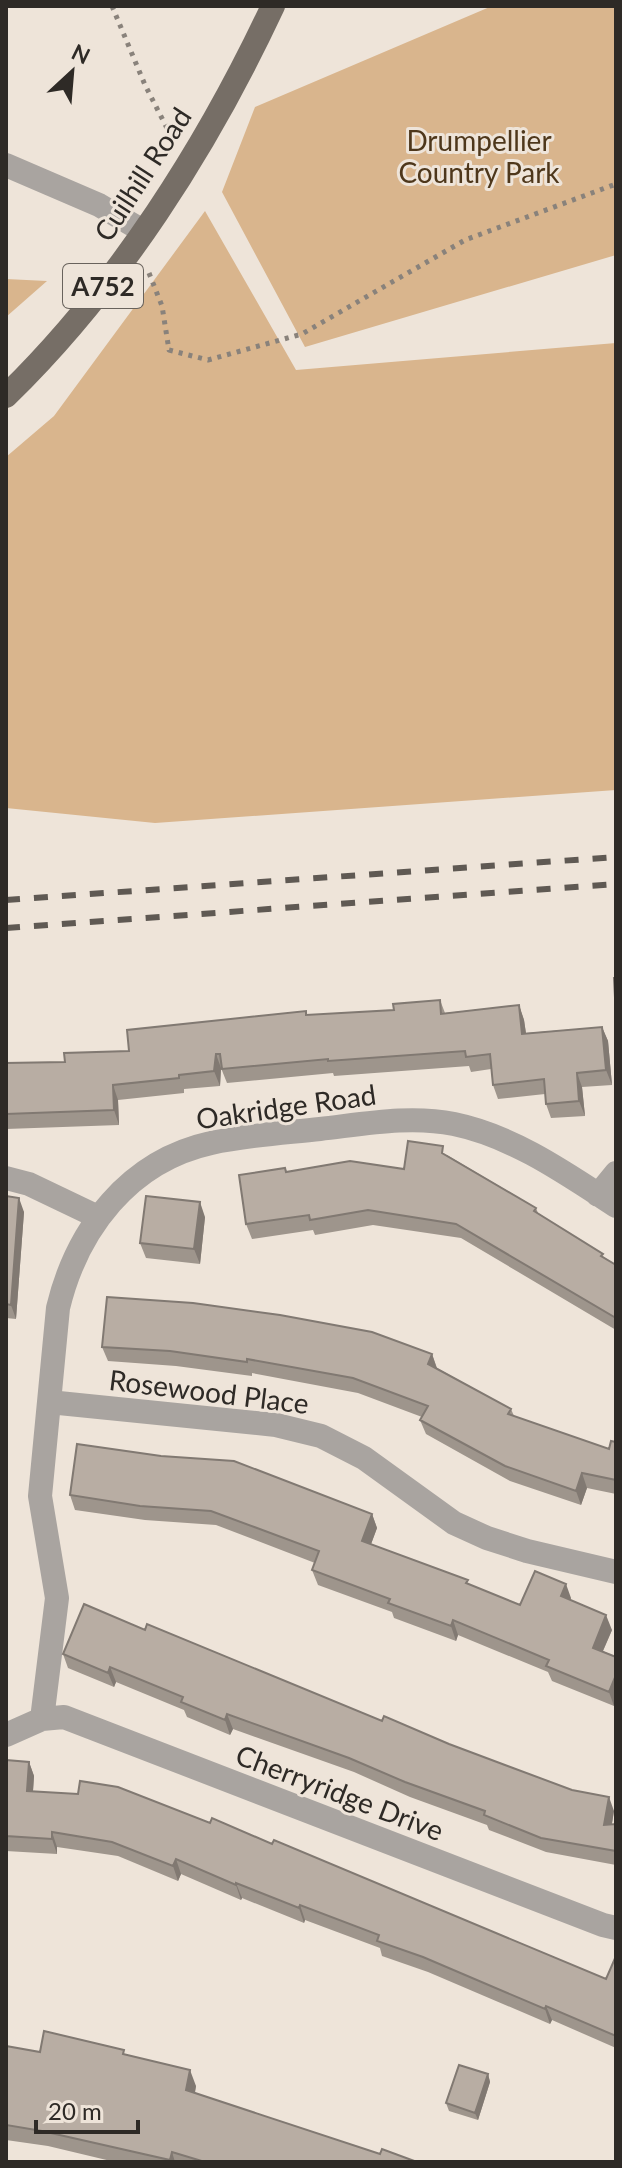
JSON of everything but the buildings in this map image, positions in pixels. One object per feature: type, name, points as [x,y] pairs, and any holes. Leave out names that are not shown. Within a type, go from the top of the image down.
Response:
[{"type":"main road","name":"Cuilhill Road","points":[[6,396],[91,302],[143,231],[187,166],[243,71],[273,6]]},
{"type":"street","points":[[6,165],[99,205],[143,231]]},
{"type":"street","name":"Oakridge Road","points":[[42,1719],[57,1598],[40,1496],[58,1308],[64,1283],[84,1238],[116,1196],[159,1163],[210,1143],[400,1120],[451,1123],[486,1132],[525,1151],[607,1201]]},
{"type":"street","points":[[607,1201],[616,1173]]},
{"type":"street","points":[[6,1178],[29,1184],[98,1217]]},
{"type":"street","name":"Rosewood Place","points":[[49,1402],[276,1425],[321,1436],[364,1458],[454,1523],[527,1551],[616,1572]]},
{"type":"street","name":"Cherryridge Drive","points":[[42,1719],[64,1717],[616,1928]]},
{"type":"street","points":[[6,1735],[42,1719]]},
{"type":"path","points":[[112,6],[145,85],[187,166]]},
{"type":"path","points":[[143,231],[145,263],[162,306],[169,350],[208,360],[302,334],[465,240],[616,184]]},
{"type":"green space","name":"Drumpellier Country Park","points":[[492,6],[616,6],[616,255],[305,347],[222,192],[255,107]]},
{"type":"green space","points":[[205,211],[296,370],[616,343],[616,790],[155,823],[6,808],[6,457],[54,416]]},
{"type":"green space","points":[[6,279],[47,281],[6,317]]},
{"type":"railway","points":[[6,900],[616,857]]},
{"type":"railway","points":[[6,928],[616,884]]}]
